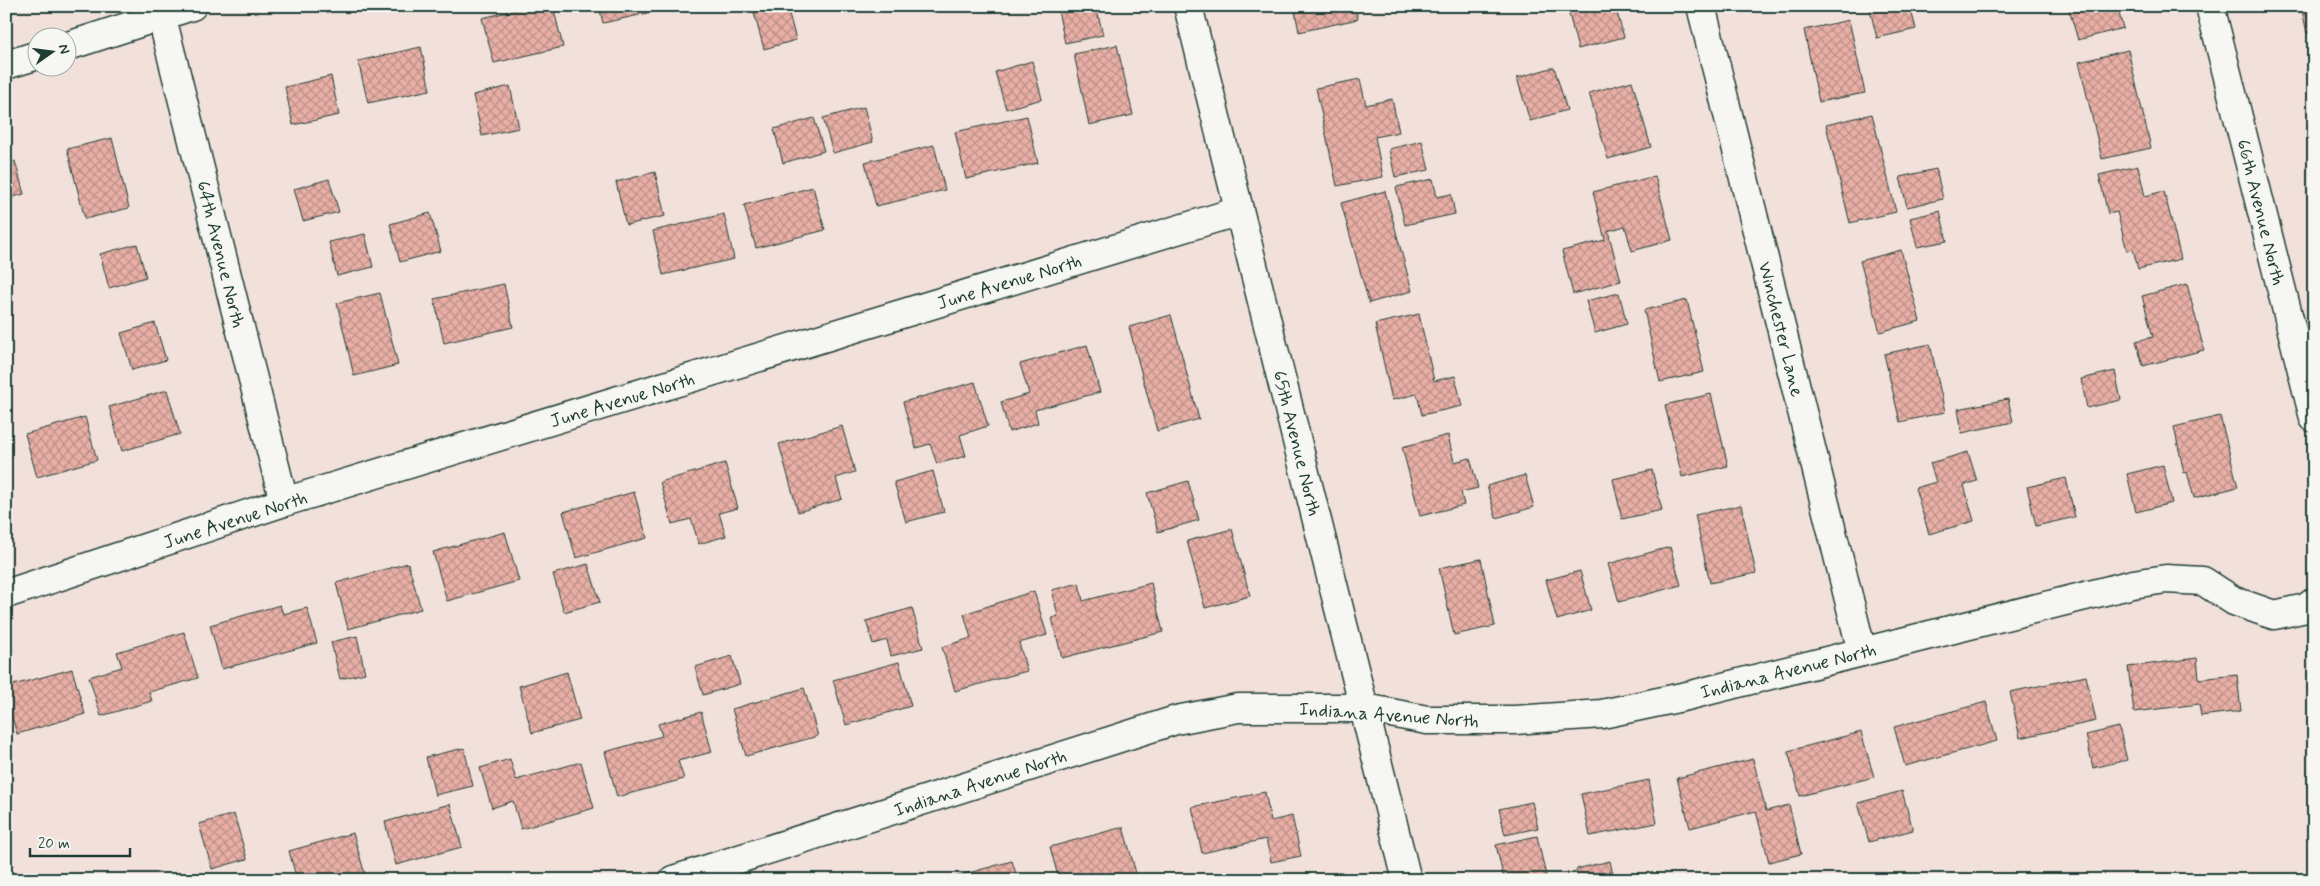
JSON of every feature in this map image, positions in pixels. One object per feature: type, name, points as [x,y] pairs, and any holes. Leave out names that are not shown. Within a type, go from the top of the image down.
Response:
[{"type":"street","points":[[78,42],[160,11],[192,6]]},
{"type":"street","name":"65th Avenue North","points":[[1188,6],[1407,880]]},
{"type":"street","name":"Winchester Lane","points":[[1702,6],[1862,652]]},
{"type":"street","name":"66th Avenue North","points":[[2210,6],[2314,418]]},
{"type":"street","name":"64th Avenue North","points":[[160,11],[284,502]]},
{"type":"street","points":[[6,65],[28,58]]},
{"type":"street","name":"June Avenue North","points":[[6,594],[284,502],[1239,211]]},
{"type":"street","name":"Indiana Avenue North","points":[[672,880],[1176,720],[1238,708],[1365,708],[1427,720],[1515,720],[1602,714],[1687,696],[2132,584],[2166,579],[2203,581],[2234,601],[2274,615],[2306,608],[2314,602]]},
{"type":"building","points":[[534,6],[553,6],[563,47],[494,63],[482,18]]},
{"type":"building","points":[[599,6],[670,6],[671,8],[603,23]]},
{"type":"building","points":[[778,6],[787,6],[796,40],[764,49],[754,13]]},
{"type":"building","points":[[1057,6],[1096,6],[1103,35],[1065,43]]},
{"type":"building","points":[[1294,6],[1355,6],[1358,19],[1299,32]]},
{"type":"building","points":[[1567,6],[1615,6],[1624,37],[1578,49]]},
{"type":"building","points":[[1869,6],[1910,6],[1916,29],[1877,38]]},
{"type":"building","points":[[2068,6],[2117,6],[2123,28],[2078,40]]},
{"type":"building","points":[[2301,6],[2314,6],[2314,32],[2307,33]]},
{"type":"building","points":[[1849,20],[1865,93],[1819,102],[1804,30]]},
{"type":"building","points":[[1117,45],[1133,115],[1089,125],[1074,54]]},
{"type":"building","points":[[421,47],[430,90],[368,103],[358,61]]},
{"type":"building","points":[[2128,50],[2151,148],[2102,159],[2079,62]]},
{"type":"building","points":[[1032,61],[1042,99],[1006,109],[995,72]]},
{"type":"building","points":[[1554,67],[1567,110],[1530,121],[1517,78]]},
{"type":"building","points":[[331,76],[339,115],[293,125],[285,87]]},
{"type":"building","points":[[1360,79],[1366,105],[1392,99],[1399,132],[1375,137],[1383,177],[1337,186],[1316,88]]},
{"type":"building","points":[[1632,81],[1651,147],[1608,159],[1589,93]]},
{"type":"building","points":[[510,86],[519,128],[482,136],[473,95]]},
{"type":"building","points":[[864,107],[873,142],[833,153],[823,118]]},
{"type":"building","points":[[1872,114],[1896,212],[1850,223],[1826,125]]},
{"type":"building","points":[[1027,116],[1038,163],[966,179],[955,132]]},
{"type":"building","points":[[814,118],[824,151],[783,163],[774,129]]},
{"type":"building","points":[[112,138],[129,208],[85,219],[67,149]]},
{"type":"building","points":[[1422,141],[1429,170],[1395,177],[1389,149]]},
{"type":"building","points":[[934,145],[945,190],[876,206],[865,162]]},
{"type":"building","points":[[15,161],[24,194],[6,199],[6,164]]},
{"type":"building","points":[[2138,166],[2145,196],[2164,191],[2181,259],[2138,269],[2133,249],[2127,251],[2117,212],[2108,214],[2099,175]]},
{"type":"building","points":[[1936,169],[1943,199],[1907,207],[1900,177]]},
{"type":"building","points":[[655,172],[665,216],[626,225],[616,182]]},
{"type":"building","points":[[1655,176],[1672,240],[1632,251],[1625,226],[1608,231],[1621,281],[1573,294],[1562,251],[1605,240],[1593,192]]},
{"type":"building","points":[[329,179],[339,212],[303,221],[294,189]]},
{"type":"building","points":[[1433,179],[1437,197],[1451,194],[1455,214],[1405,225],[1396,187]]},
{"type":"building","points":[[813,187],[825,230],[756,248],[744,205]]},
{"type":"building","points":[[1385,191],[1412,291],[1369,303],[1341,203]]},
{"type":"building","points":[[1940,211],[1947,241],[1917,247],[1910,218]]},
{"type":"building","points":[[430,213],[441,251],[400,262],[390,224]]},
{"type":"building","points":[[724,214],[734,259],[663,275],[653,231]]},
{"type":"building","points":[[365,234],[373,267],[337,276],[329,242]]},
{"type":"building","points":[[137,244],[146,277],[109,288],[100,254]]},
{"type":"building","points":[[1901,250],[1920,321],[1880,332],[1860,261]]},
{"type":"building","points":[[504,284],[513,327],[444,343],[434,299]]},
{"type":"building","points":[[2187,284],[2204,350],[2143,366],[2136,341],[2153,337],[2142,296]]},
{"type":"building","points":[[380,293],[398,365],[354,376],[337,303]]},
{"type":"building","points":[[1619,293],[1627,324],[1595,333],[1586,301]]},
{"type":"building","points":[[1687,300],[1704,372],[1660,382],[1644,310]]},
{"type":"building","points":[[1419,314],[1434,381],[1455,376],[1462,406],[1422,415],[1417,394],[1392,400],[1375,324]]},
{"type":"building","points":[[1171,315],[1199,419],[1157,431],[1129,327]]},
{"type":"building","points":[[155,323],[166,360],[132,370],[121,333]]},
{"type":"building","points":[[1930,344],[1945,412],[1900,422],[1884,354]]},
{"type":"building","points":[[1087,345],[1100,392],[1035,410],[1038,423],[1009,432],[1001,402],[1029,394],[1020,364]]},
{"type":"building","points":[[2115,371],[2121,400],[2087,408],[2081,379]]},
{"type":"building","points":[[975,382],[988,426],[960,435],[966,456],[937,464],[930,444],[916,448],[903,402]]},
{"type":"building","points":[[167,390],[180,434],[122,451],[109,407]]},
{"type":"building","points":[[1711,394],[1728,466],[1682,477],[1665,405]]},
{"type":"building","points":[[2008,399],[2013,422],[1962,433],[1958,409]]},
{"type":"building","points":[[2220,416],[2238,487],[2194,498],[2187,472],[2184,473],[2174,427]]},
{"type":"building","points":[[85,417],[97,460],[37,477],[25,434]]},
{"type":"building","points":[[842,426],[855,472],[836,478],[842,499],[798,512],[779,444]]},
{"type":"building","points":[[1448,435],[1454,462],[1470,458],[1478,488],[1461,492],[1464,505],[1420,516],[1402,447]]},
{"type":"building","points":[[1968,452],[1977,481],[1964,485],[1974,521],[1929,534],[1915,488],[1936,482],[1930,463]]},
{"type":"building","points":[[725,463],[738,508],[719,513],[726,536],[699,544],[691,519],[672,524],[660,482]]},
{"type":"building","points":[[2163,465],[2172,503],[2136,512],[2127,474]]},
{"type":"building","points":[[1652,470],[1662,510],[1622,519],[1613,479]]},
{"type":"building","points":[[933,471],[944,512],[906,522],[894,482]]},
{"type":"building","points":[[1525,475],[1534,507],[1496,518],[1487,486]]},
{"type":"building","points":[[2066,478],[2075,517],[2036,526],[2027,487]]},
{"type":"building","points":[[1188,481],[1199,520],[1158,532],[1147,493]]},
{"type":"building","points":[[634,492],[647,538],[576,558],[563,512]]},
{"type":"building","points":[[1741,505],[1756,573],[1710,583],[1695,515]]},
{"type":"building","points":[[1232,529],[1250,596],[1205,608],[1187,541]]},
{"type":"building","points":[[505,532],[519,581],[447,601],[433,552]]},
{"type":"building","points":[[1670,547],[1681,585],[1619,602],[1608,564]]},
{"type":"building","points":[[1481,559],[1495,626],[1454,635],[1439,568]]},
{"type":"building","points":[[408,563],[421,609],[348,629],[336,583]]},
{"type":"building","points":[[588,564],[600,602],[564,612],[553,574]]},
{"type":"building","points":[[1580,571],[1591,610],[1557,620],[1546,580]]},
{"type":"building","points":[[1079,583],[1083,601],[1151,583],[1163,632],[1062,658],[1052,618],[1058,616],[1052,590]]},
{"type":"building","points":[[1034,591],[1047,635],[1019,643],[1027,671],[955,691],[942,647],[971,638],[964,614]]},
{"type":"building","points":[[280,605],[283,614],[307,608],[317,643],[222,669],[210,625]]},
{"type":"building","points":[[912,608],[923,648],[891,656],[887,640],[873,644],[866,621]]},
{"type":"building","points":[[184,632],[198,678],[149,692],[152,701],[101,716],[89,677],[122,667],[117,652]]},
{"type":"building","points":[[357,636],[365,673],[340,679],[331,642]]},
{"type":"building","points":[[732,656],[740,684],[703,695],[695,667]]},
{"type":"building","points":[[2197,658],[2199,679],[2237,675],[2241,711],[2201,716],[2199,704],[2134,712],[2128,667]]},
{"type":"building","points":[[899,662],[911,706],[846,725],[833,680]]},
{"type":"building","points":[[72,669],[85,714],[17,734],[6,696],[6,687]]},
{"type":"building","points":[[567,672],[580,720],[532,733],[519,686]]},
{"type":"building","points":[[2086,676],[2096,721],[2020,738],[2010,692]]},
{"type":"building","points":[[804,688],[818,736],[746,756],[732,709]]},
{"type":"building","points":[[1986,702],[1997,741],[1905,766],[1894,727]]},
{"type":"building","points":[[701,712],[712,752],[678,761],[684,779],[617,797],[605,752],[662,736],[658,724]]},
{"type":"building","points":[[2119,727],[2127,760],[2093,768],[2086,735]]},
{"type":"building","points":[[1861,732],[1874,777],[1800,796],[1788,751]]},
{"type":"building","points":[[464,748],[473,786],[435,795],[426,757]]},
{"type":"building","points":[[510,759],[516,780],[581,762],[594,808],[521,829],[513,801],[492,808],[480,768]]},
{"type":"building","points":[[1753,759],[1766,811],[1789,805],[1801,854],[1769,862],[1756,811],[1690,828],[1677,778]]},
{"type":"building","points":[[1649,780],[1657,823],[1590,836],[1581,794]]},
{"type":"building","points":[[1902,791],[1913,830],[1869,842],[1858,803]]},
{"type":"building","points":[[1265,792],[1271,821],[1292,816],[1301,856],[1271,862],[1266,839],[1202,853],[1192,807]]},
{"type":"building","points":[[1532,802],[1538,828],[1505,835],[1499,809]]},
{"type":"building","points":[[450,804],[462,847],[396,865],[385,822]]},
{"type":"building","points":[[234,814],[247,859],[212,869],[199,824]]},
{"type":"building","points":[[1123,827],[1136,873],[1112,880],[1059,880],[1050,847]]},
{"type":"building","points":[[353,833],[366,878],[360,880],[297,880],[289,851]]},
{"type":"building","points":[[1537,836],[1547,880],[1504,880],[1496,845]]},
{"type":"building","points":[[1012,861],[1018,880],[943,880]]},
{"type":"building","points":[[1610,861],[1614,880],[1578,880],[1576,869]]},
{"type":"building","points":[[227,874],[229,880],[207,880]]},
{"type":"building","points":[[1311,875],[1312,880],[1293,880]]}]
